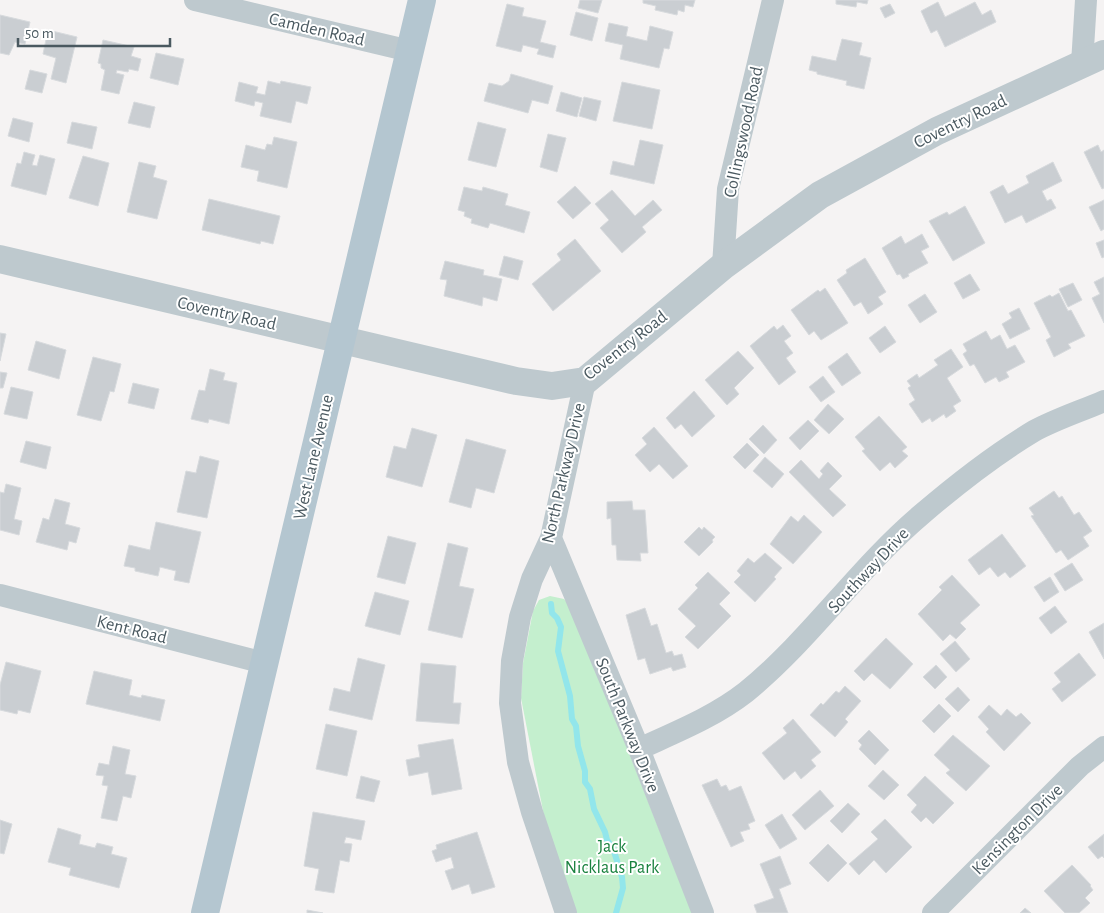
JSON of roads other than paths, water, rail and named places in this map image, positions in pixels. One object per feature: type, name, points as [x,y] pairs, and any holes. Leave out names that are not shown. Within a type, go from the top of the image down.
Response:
[{"type":"main road","name":"West Lane Avenue","points":[[205,913],[422,0]]},
{"type":"street","name":"Camden Road","points":[[195,0],[410,51]]},
{"type":"street","name":"Collingswood Road","points":[[723,266],[728,189],[773,0]]},
{"type":"street","points":[[1086,0],[1093,59]]},
{"type":"street","name":"Coventry Road","points":[[0,259],[516,381],[552,386],[585,381],[723,266],[820,195],[937,131],[1093,59]]},
{"type":"street","name":"North Parkway Drive","points":[[566,913],[532,812],[518,762],[510,703],[512,661],[520,617],[532,579],[551,538],[585,381]]},
{"type":"street","name":"Southway Drive","points":[[640,749],[706,718],[745,692],[792,650],[867,568],[920,515],[975,471],[1036,430],[1104,401]]},
{"type":"street","name":"South Parkway Drive","points":[[551,538],[640,749],[703,913]]},
{"type":"street","name":"Kent Road","points":[[0,595],[264,663]]},
{"type":"street","name":"Kensington Drive","points":[[933,913],[1080,766],[1104,747]]},
{"type":"waterway","points":[[551,604],[552,613],[557,618],[561,627],[558,651],[570,696],[572,719],[576,726],[578,746],[585,771],[585,782],[590,789],[594,809],[607,840],[613,848],[622,877],[623,888],[616,913]]},
{"type":"park label","name":"Jack Nicklaus Park","points":[[612,856]]}]
